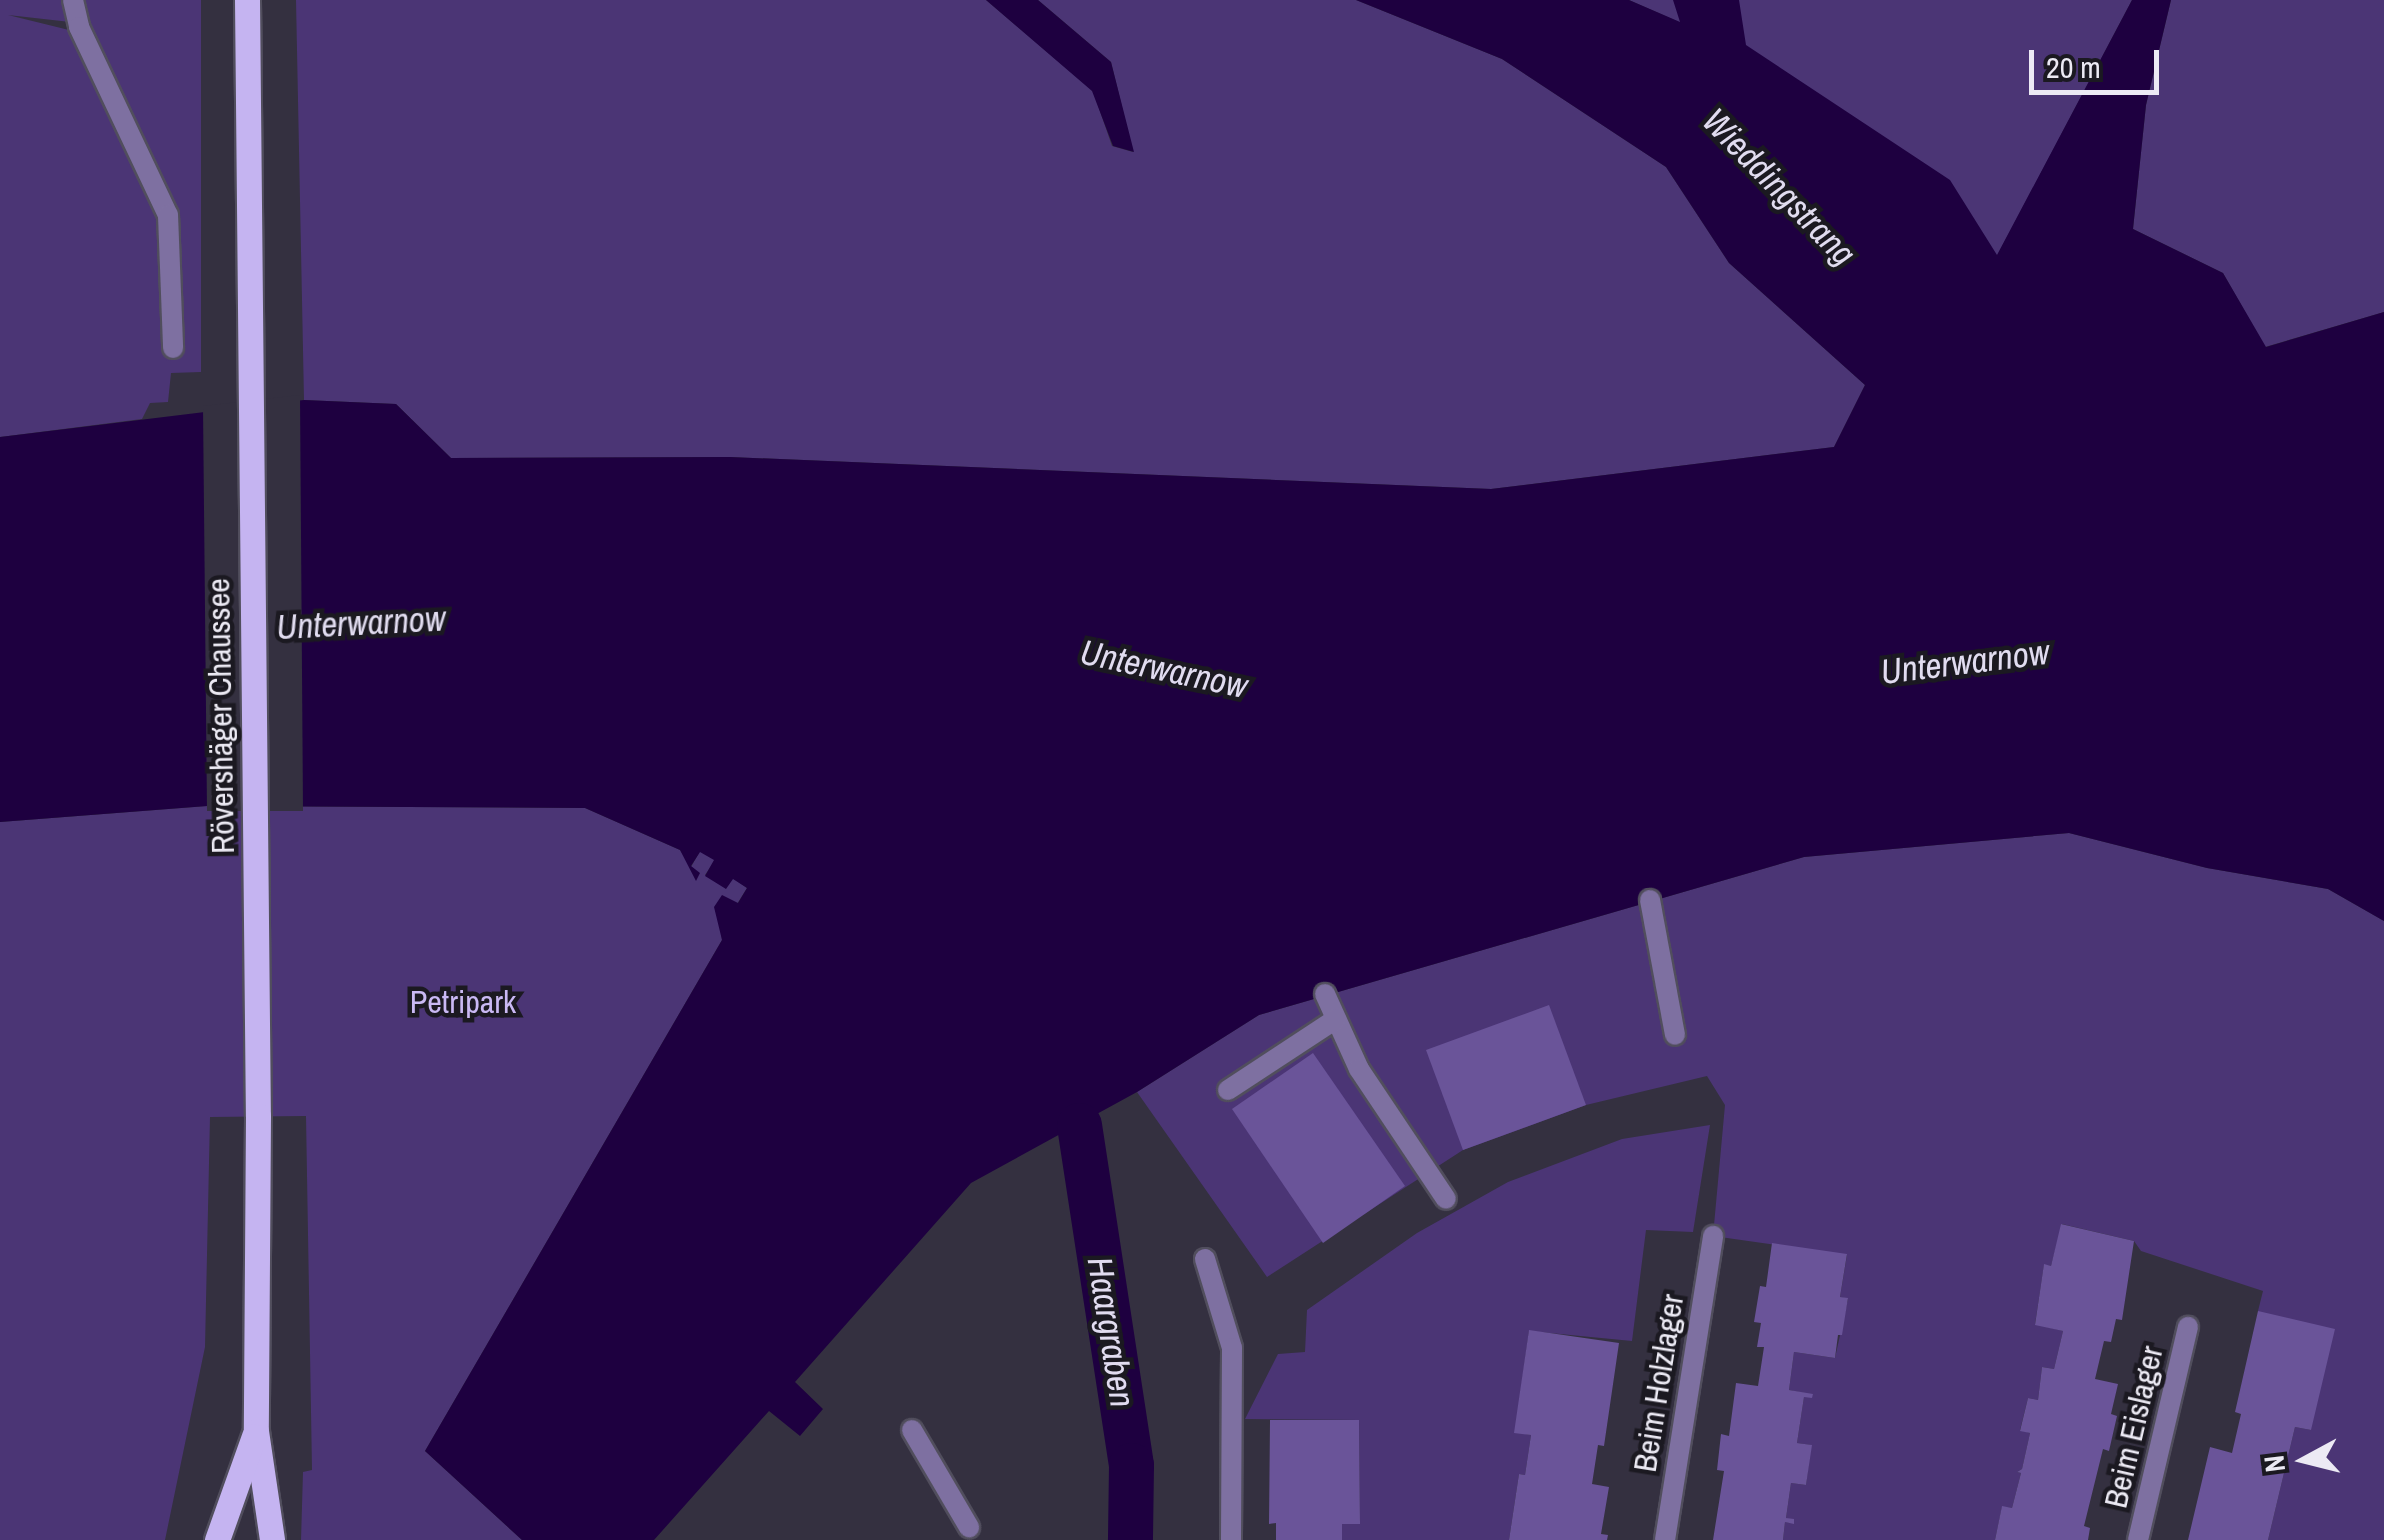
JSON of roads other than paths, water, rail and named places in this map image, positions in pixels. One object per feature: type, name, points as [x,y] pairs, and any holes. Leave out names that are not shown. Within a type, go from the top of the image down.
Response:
[{"type":"main road","name":"Rövershäger Chaussee","points":[[247,0],[258,1116],[256,1431],[272,1540]]},
{"type":"main road","name":"Rövershäger Chaussee","points":[[217,1540],[256,1431]]},
{"type":"street","points":[[73,0],[79,28],[168,215],[174,348]]},
{"type":"street","points":[[1650,900],[1675,1035]]},
{"type":"street","points":[[1326,994],[1359,1069],[1446,1199]]},
{"type":"street","points":[[1228,1090],[1336,1019]]},
{"type":"street","name":"Beim Holzlager","points":[[1665,1540],[1713,1236]]},
{"type":"street","points":[[1205,1259],[1232,1348],[1230,1540]]},
{"type":"street","name":"Beim Eislager","points":[[2138,1540],[2188,1327]]},
{"type":"street","points":[[912,1430],[970,1526]]},
{"type":"water","points":[[986,0],[1038,0],[1111,62],[1134,152],[1113,146],[1092,91]]},
{"type":"water","points":[[1356,0],[1629,0],[1680,22],[1673,0],[1739,0],[1746,45],[1950,180],[1997,255],[2132,0],[2171,0],[2146,105],[2133,229],[2223,273],[2266,347],[2384,312],[2384,921],[2328,889],[2207,868],[2069,833],[1804,857],[1259,1015],[1137,1092],[971,1183],[795,1382],[823,1409],[800,1436],[769,1411],[654,1540],[522,1540],[425,1451],[722,940],[714,907],[722,895],[738,903],[747,888],[733,879],[726,889],[705,876],[714,860],[700,852],[691,866],[700,873],[696,881],[680,850],[585,808],[207,806],[0,822],[0,437],[304,400],[396,404],[451,458],[730,457],[1491,489],[1834,447],[1865,385],[1729,263],[1666,167],[1502,59]]},
{"type":"waterway","name":"Haargraben","points":[[1079,1125],[1131,1465],[1130,1540]]},
{"type":"water label","name":"Wieddingstrang","points":[[1779,187]]},
{"type":"water label","name":"Unterwarnow","points":[[361,623]]},
{"type":"water label","name":"Unterwarnow","points":[[1965,662]]},
{"type":"water label","name":"Unterwarnow","points":[[1164,669]]},
{"type":"park label","name":"Petripark","points":[[463,1002]]}]
